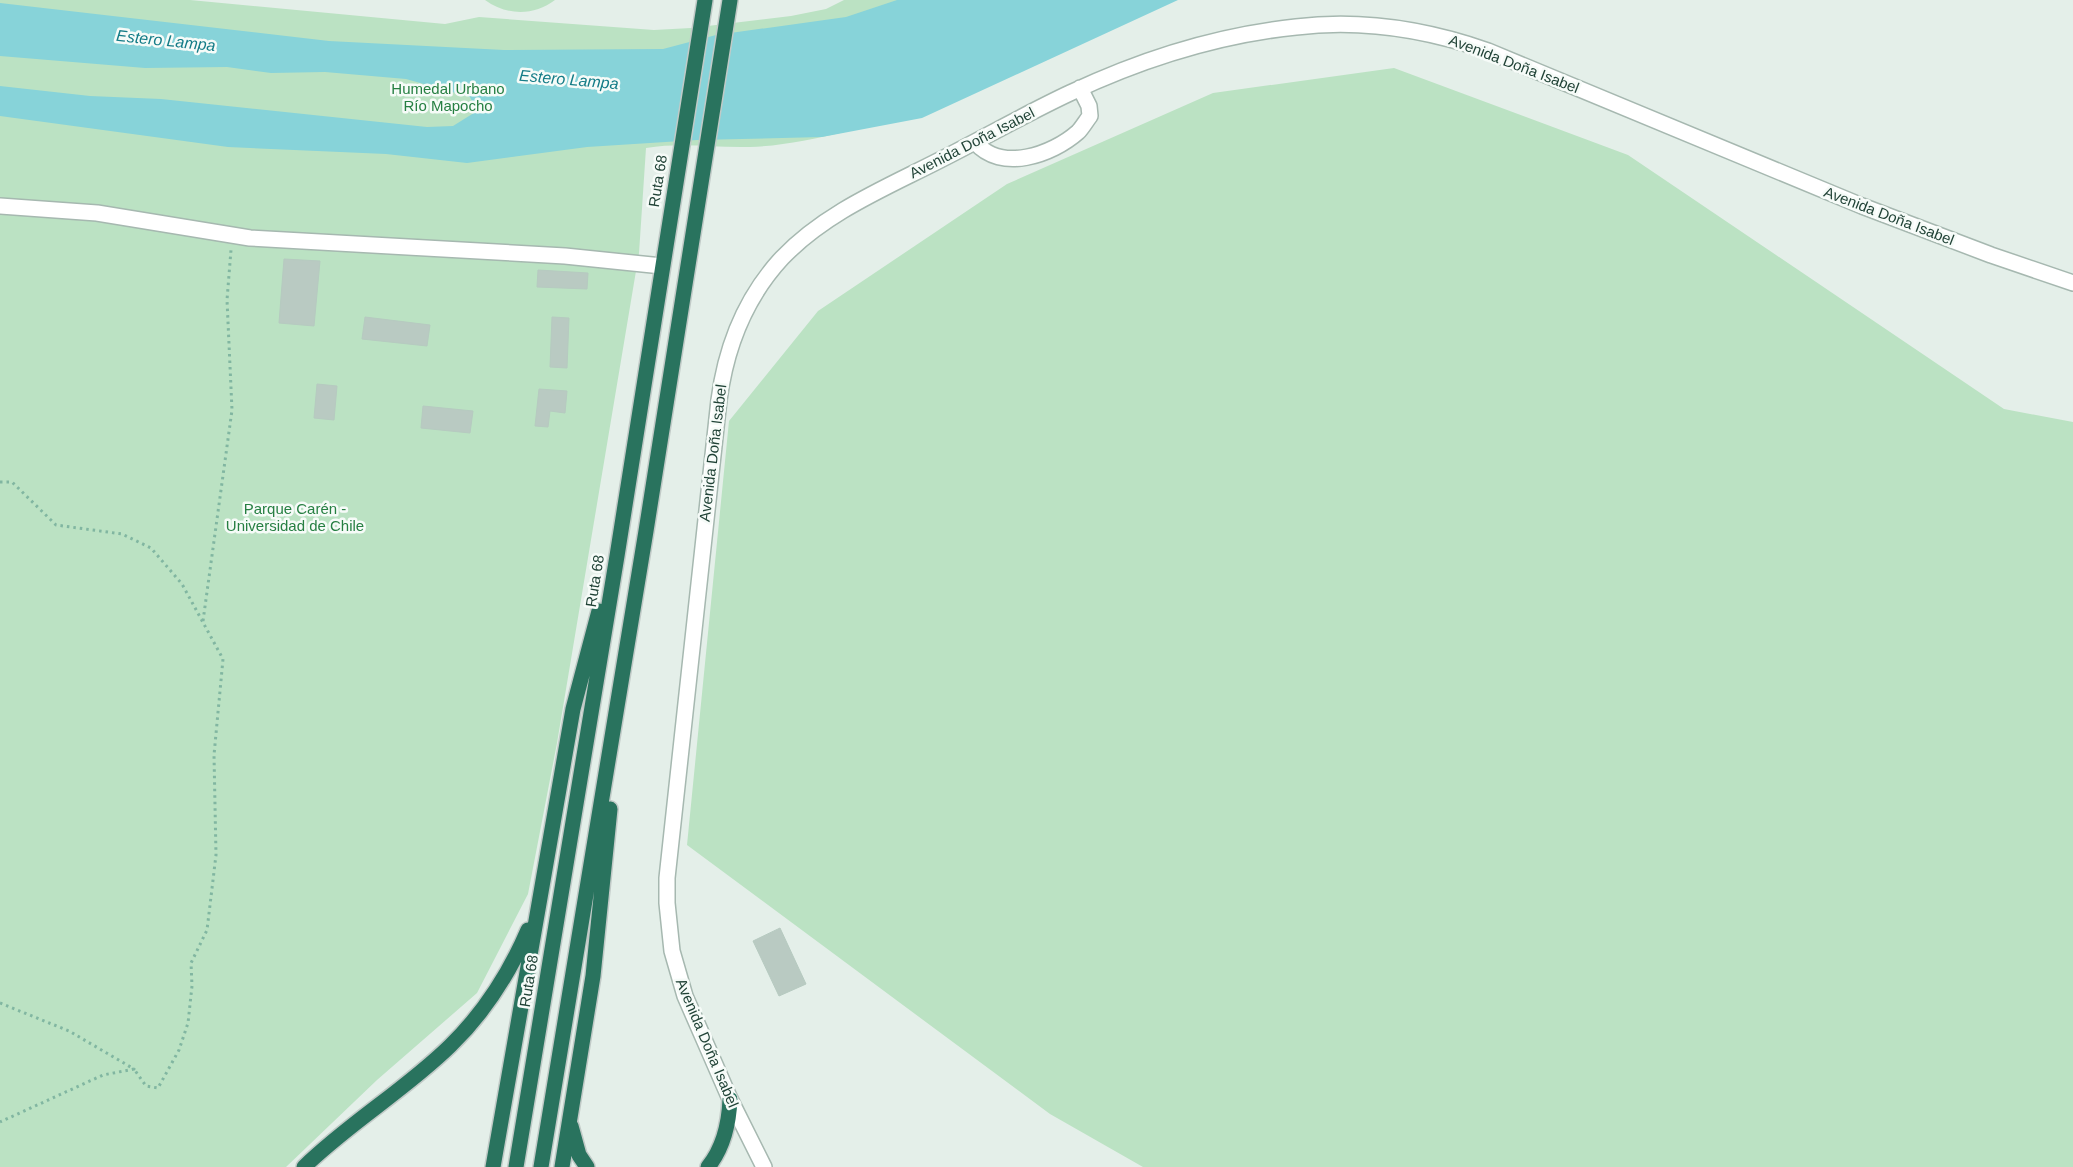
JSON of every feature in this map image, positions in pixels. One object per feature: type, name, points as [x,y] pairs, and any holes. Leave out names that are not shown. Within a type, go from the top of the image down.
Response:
[{"type":"highway","name":"Ruta 68","points":[[516,1167],[617,556],[705,0]]},
{"type":"highway","points":[[541,1167],[613,738],[730,0]]},
{"type":"highway","points":[[493,1167],[573,709],[591,639],[617,556]]},
{"type":"highway","points":[[562,1167],[587,1021],[602,909],[613,738]]},
{"type":"highway","points":[[304,1167],[346,1129],[435,1060],[465,1031],[500,983],[537,911]]},
{"type":"highway","points":[[708,1167],[723,1140],[727,1127],[730,1099]]},
{"type":"highway","points":[[570,1120],[580,1155],[587,1167]]},
{"type":"street","name":"Avenida Doña Isabel","points":[[764,1167],[730,1099],[680,981],[672,951],[667,903],[669,854],[718,410],[726,360],[741,319],[752,298],[775,266],[798,243],[837,213],[1080,88],[1152,61],[1263,31],[1354,24],[1428,33],[1488,51],[1862,206],[1991,256],[2073,284]]},
{"type":"street","points":[[975,142],[984,153],[1005,159],[1020,159],[1050,148],[1079,131],[1090,116],[1089,106],[1080,88]]},
{"type":"street","points":[[0,206],[97,213],[232,236],[565,256],[662,266]]},
{"type":"path","points":[[203,622],[232,410],[227,300],[232,236]]},
{"type":"path","points":[[0,482],[12,482],[56,525],[122,534],[151,548],[182,584],[223,659],[214,755],[216,855],[207,930],[192,962],[192,986],[188,1023],[180,1050],[158,1088],[146,1086],[134,1069],[69,1031],[0,1002]]},
{"type":"path","points":[[0,1122],[102,1075],[134,1069]]},
{"type":"green space","name":"Parque Carén - Universidad de Chile","points":[[0,0],[190,0],[445,24],[479,17],[654,30],[691,28],[791,16],[826,9],[844,0],[1165,0],[845,132],[798,142],[762,146],[673,145],[646,148],[639,253],[557,743],[528,894],[477,993],[377,1080],[286,1167],[0,1167]]},
{"type":"green space","points":[[485,0],[555,0],[538,9],[520,12],[502,9]]},
{"type":"green space","points":[[1394,68],[1628,155],[2004,409],[2073,422],[2073,1167],[1143,1167],[1050,1114],[687,845],[729,421],[818,311],[1007,184],[1213,93]]},
{"type":"water","name":"Humedal Urbano Río Mapocho","points":[[897,0],[1178,0],[922,118],[822,137],[697,140],[587,147],[467,163],[386,154],[228,147],[0,116],[0,86],[90,96],[161,99],[427,127],[453,126],[477,111],[470,97],[406,79],[325,72],[271,73],[227,67],[145,68],[0,56],[0,3],[329,41],[504,50],[663,49],[716,35],[846,17]]},
{"type":"building","points":[[284,259],[320,261],[314,326],[279,323]]},
{"type":"building","points":[[538,270],[588,273],[587,289],[537,287]]},
{"type":"building","points":[[365,317],[430,325],[427,346],[362,339]]},
{"type":"building","points":[[552,317],[569,318],[567,368],[550,367]]},
{"type":"building","points":[[317,384],[337,386],[334,420],[314,418]]},
{"type":"building","points":[[539,389],[567,391],[565,413],[550,411],[548,427],[535,426]]},
{"type":"building","points":[[423,406],[473,411],[470,433],[421,428]]},
{"type":"building","points":[[780,928],[806,984],[779,996],[753,941]]},
{"type":"water label","name":"Estero Lampa","points":[[166,40]]},
{"type":"water label","name":"Estero Lampa","points":[[569,79]]}]
